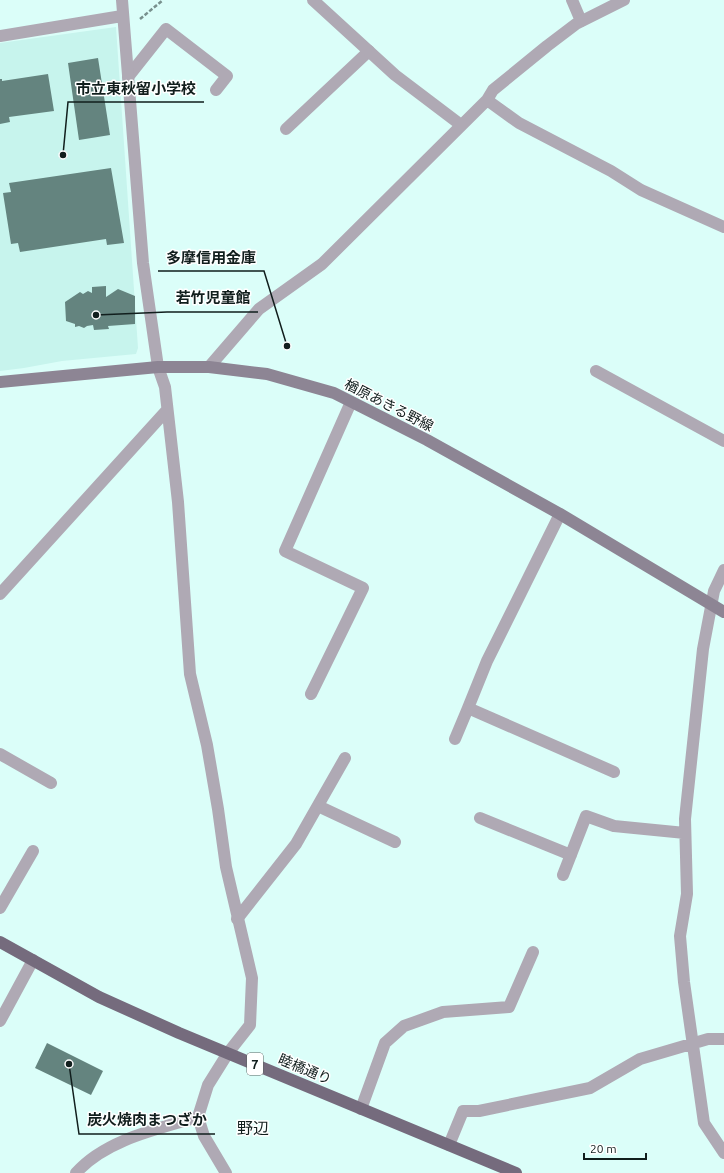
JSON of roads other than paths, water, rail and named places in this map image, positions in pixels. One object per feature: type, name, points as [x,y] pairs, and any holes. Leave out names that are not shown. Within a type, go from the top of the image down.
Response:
[{"type":"main road","name":"楢原あきる野線","points":[[0,382],[158,367],[209,367],[267,374],[334,394],[427,440],[560,514],[724,612]]},
{"type":"main road","name":"睦橋通り","points":[[0,942],[99,997],[179,1033],[516,1173]]},
{"type":"street","points":[[122,0],[122,16],[143,263],[158,367],[166,387],[167,410],[178,502],[190,674],[206,745],[218,809],[226,867],[252,978],[250,1025],[228,1053],[208,1085],[198,1117],[204,1136],[226,1173]]},
{"type":"street","points":[[313,0],[395,75],[461,125]]},
{"type":"street","points":[[572,0],[581,21]]},
{"type":"street","points":[[209,367],[259,310],[322,264],[487,100],[493,90],[535,55],[581,21],[624,0]]},
{"type":"street","points":[[0,36],[122,16]]},
{"type":"street","points":[[128,77],[166,29],[227,76],[216,90]]},
{"type":"street","points":[[286,129],[369,51]]},
{"type":"street","points":[[487,100],[519,123],[611,171],[641,190],[723,224]]},
{"type":"street","points":[[596,371],[724,441]]},
{"type":"street","points":[[311,694],[363,588],[284,551],[351,402]]},
{"type":"street","points":[[0,594],[167,410]]},
{"type":"street","points":[[455,740],[488,661],[560,514]]},
{"type":"street","points":[[724,570],[714,591],[703,649],[689,777],[686,833],[687,894],[680,936],[684,982],[704,1123],[724,1153]]},
{"type":"street","points":[[468,708],[614,772]]},
{"type":"street","points":[[0,754],[51,783]]},
{"type":"street","points":[[237,919],[296,844],[345,758]]},
{"type":"street","points":[[318,806],[395,842]]},
{"type":"street","points":[[563,875],[586,816],[614,826],[686,833]]},
{"type":"street","points":[[480,818],[571,855]]},
{"type":"street","points":[[0,908],[34,851]]},
{"type":"street","points":[[361,1109],[385,1043],[404,1026],[443,1012],[509,1007],[533,952]]},
{"type":"street","points":[[0,1021],[33,960]]},
{"type":"street","points":[[449,1146],[464,1112],[479,1111],[590,1088],[640,1059],[708,1039],[724,1039]]},
{"type":"street","points":[[76,1173],[85,1162],[129,1137],[198,1117]]},
{"type":"place","name":"市立東秋留小学校","points":[[63,155]]},
{"type":"place","name":"若竹児童館","points":[[96,315]]},
{"type":"place","name":"多摩信用金庫","points":[[287,346]]},
{"type":"place","name":"炭火焼肉まつざか","points":[[69,1064]]},
{"type":"district","name":"野辺","points":[[253,1128]]}]
